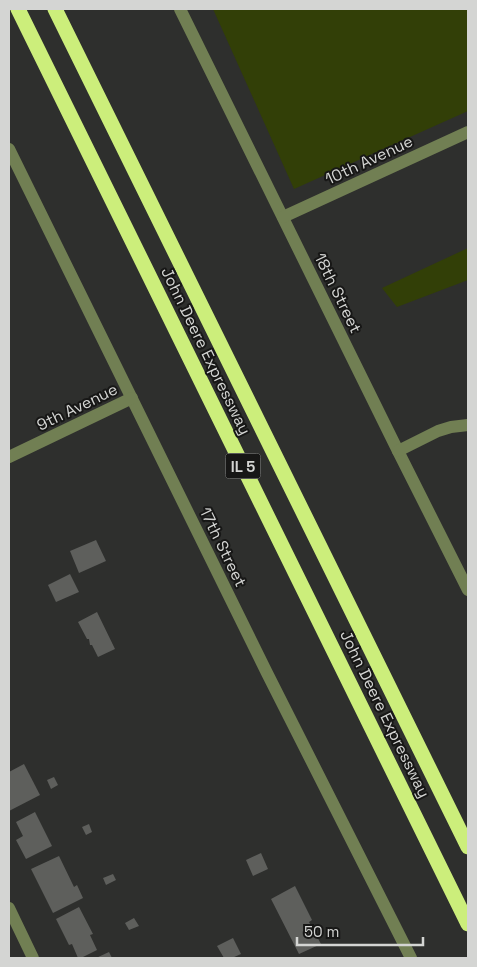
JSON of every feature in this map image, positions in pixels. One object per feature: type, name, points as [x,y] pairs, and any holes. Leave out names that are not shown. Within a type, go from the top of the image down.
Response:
[{"type":"highway","name":"John Deere Expressway","points":[[18,9],[468,924]]},
{"type":"highway","name":"John Deere Expressway","points":[[55,9],[468,847]]},
{"type":"street","name":"18th Street","points":[[180,9],[468,590]]},
{"type":"street","name":"10th Avenue","points":[[283,217],[468,132]]},
{"type":"street","name":"17th Street","points":[[9,149],[267,674],[411,958]]},
{"type":"street","name":"9th Avenue","points":[[9,457],[132,398]]},
{"type":"street","points":[[398,451],[438,431],[468,425]]},
{"type":"street","points":[[9,908],[33,958]]},
{"type":"green space","points":[[213,9],[468,9],[468,111],[294,189]]},
{"type":"green space","points":[[468,248],[468,280],[397,307],[382,288]]},
{"type":"building","points":[[96,540],[106,561],[79,573],[70,551]]},
{"type":"building","points":[[70,574],[79,592],[56,602],[48,585]]},
{"type":"building","points":[[97,612],[115,649],[98,657],[78,622]]},
{"type":"building","points":[[24,764],[40,795],[9,811],[9,772]]},
{"type":"building","points":[[54,777],[58,785],[51,789],[47,780]]},
{"type":"building","points":[[35,812],[52,846],[26,859],[16,840],[23,836],[16,822]]},
{"type":"building","points":[[89,824],[92,832],[86,835],[82,827]]},
{"type":"building","points":[[261,853],[268,869],[253,876],[246,860]]},
{"type":"building","points":[[59,856],[74,887],[77,885],[83,898],[53,913],[31,869]]},
{"type":"building","points":[[113,874],[116,880],[106,885],[103,878]]},
{"type":"building","points":[[295,886],[312,920],[309,922],[321,944],[299,954],[271,899]]},
{"type":"building","points":[[79,907],[93,934],[90,935],[97,950],[81,958],[78,958],[72,944],[69,945],[56,919]]},
{"type":"building","points":[[134,918],[139,926],[129,930],[125,923]]},
{"type":"building","points":[[233,938],[241,954],[232,958],[224,958],[217,946]]},
{"type":"building","points":[[109,952],[112,958],[96,958]]}]
